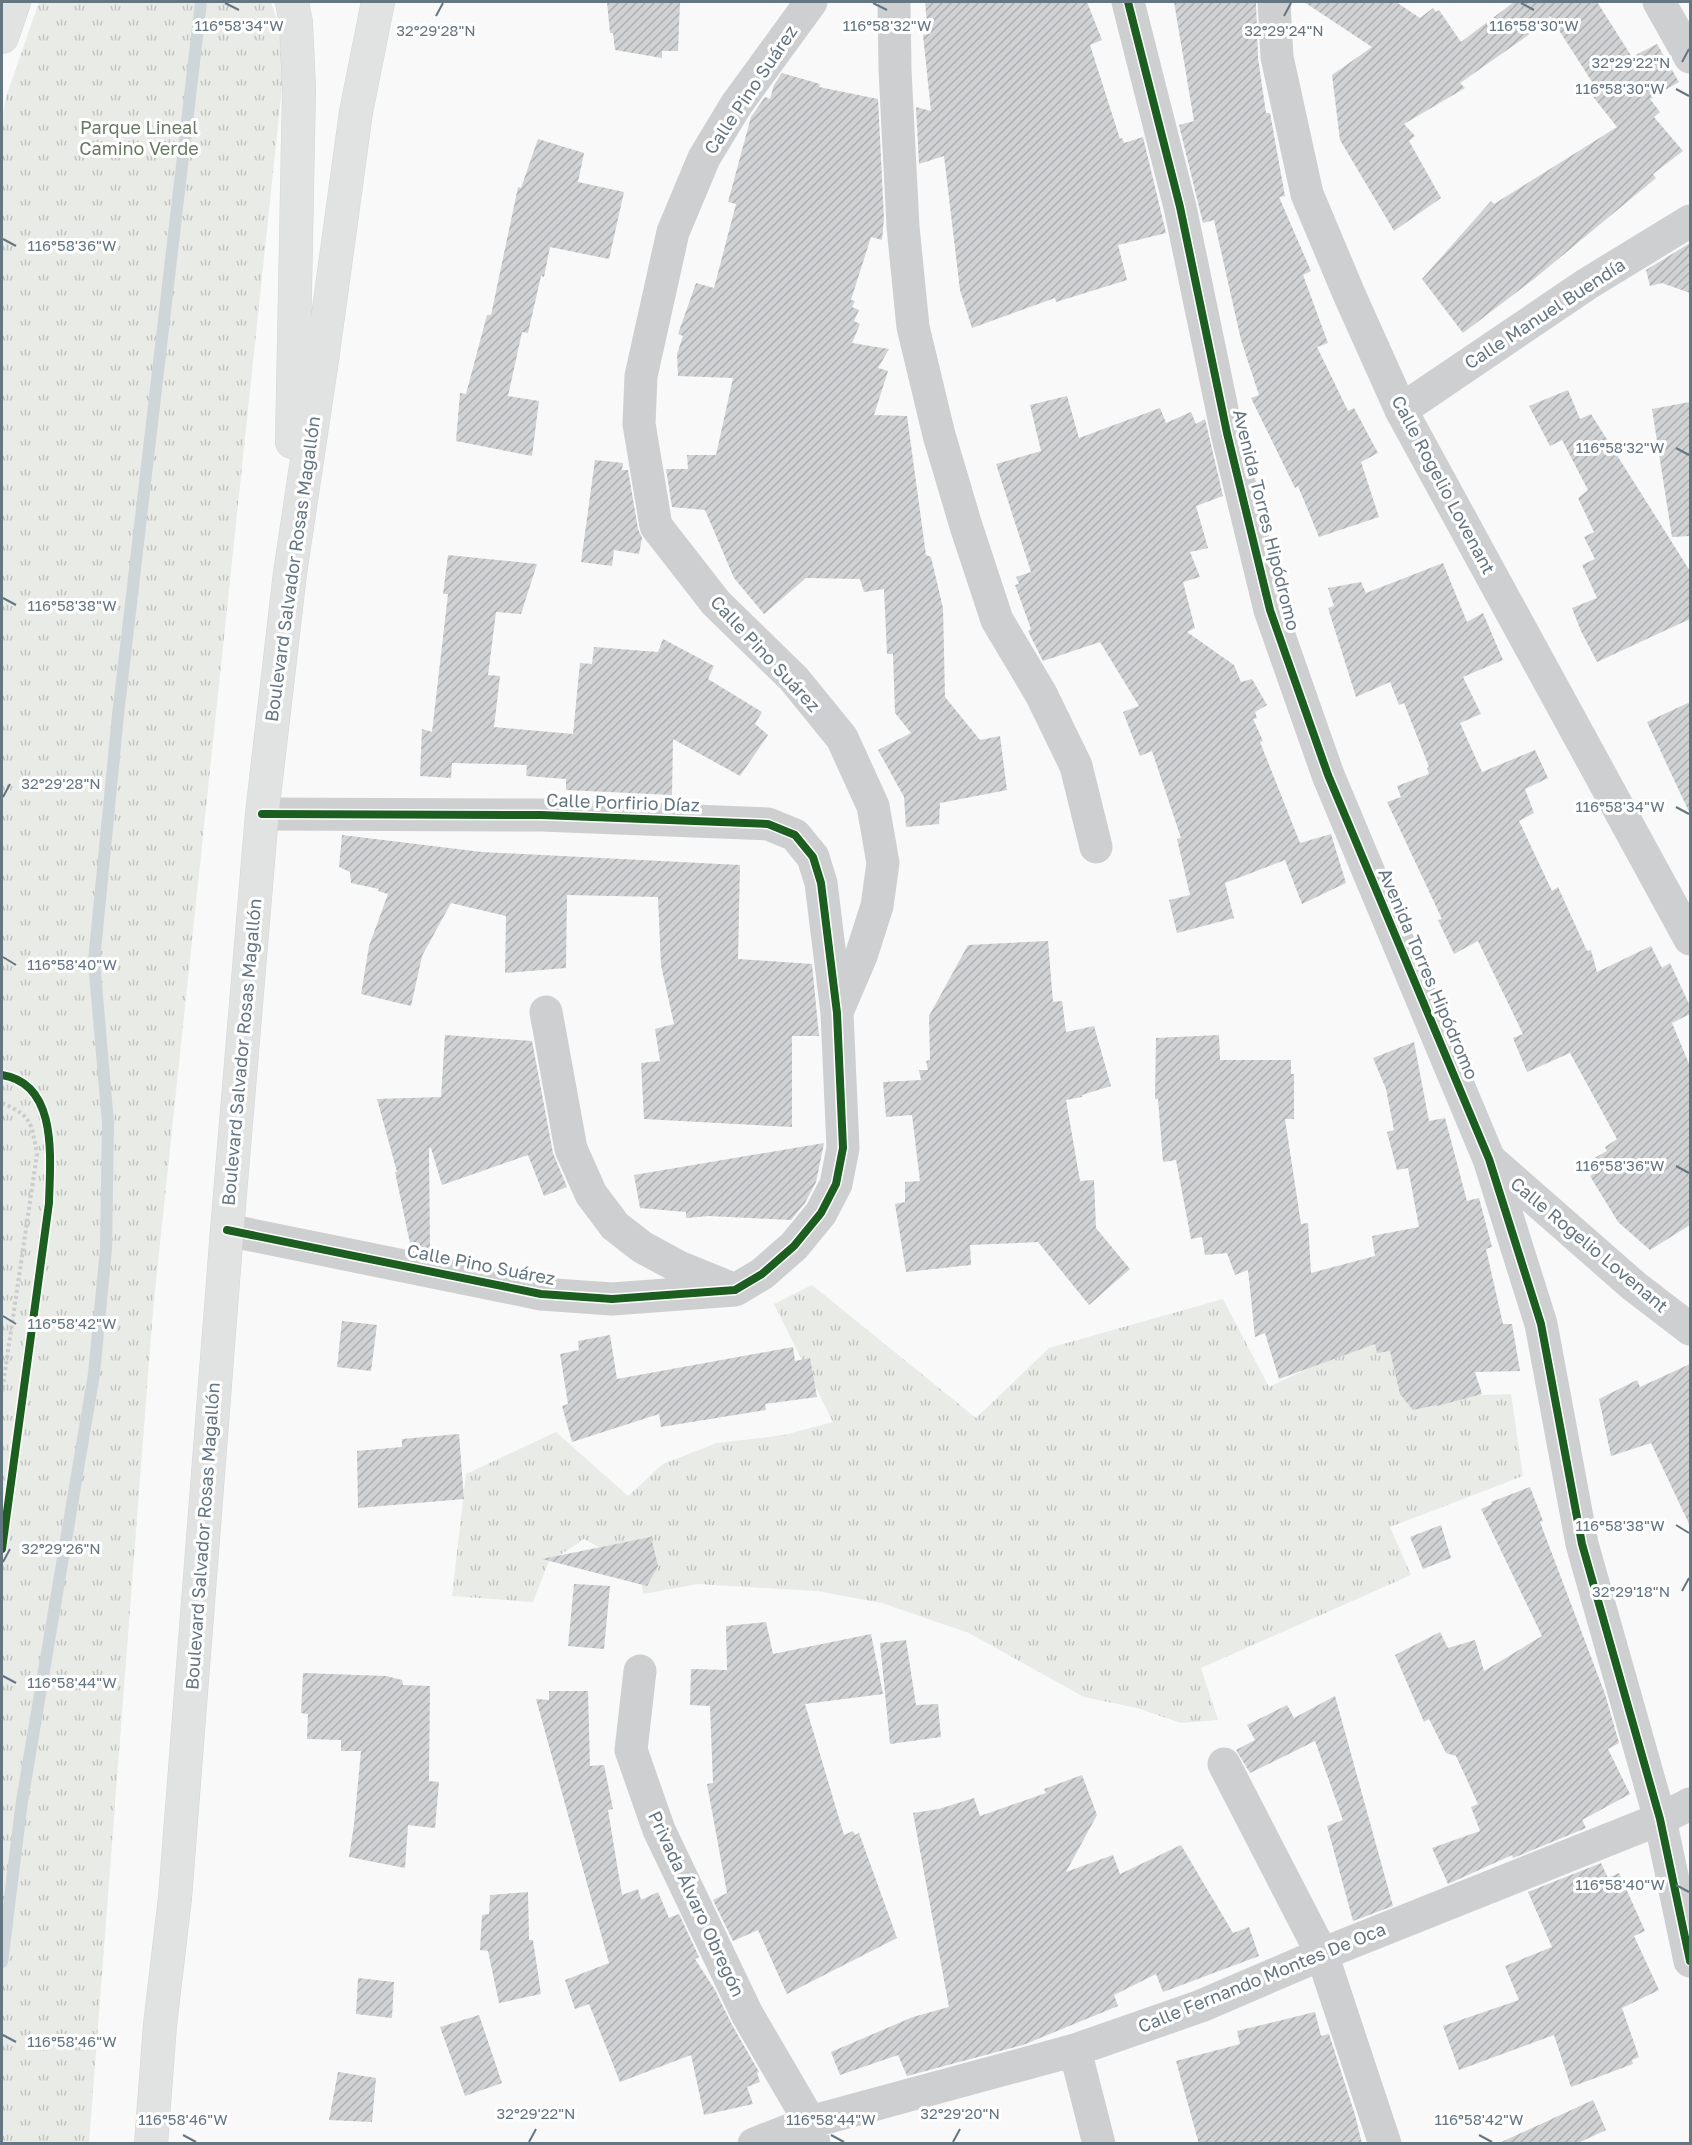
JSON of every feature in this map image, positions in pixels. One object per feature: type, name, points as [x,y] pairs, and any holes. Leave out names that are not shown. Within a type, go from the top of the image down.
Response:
[{"type":"highway","points":[[2,37],[14,2]]},
{"type":"highway","points":[[290,573],[299,88],[296,23],[292,2]]},
{"type":"highway","name":"Boulevard Salvador Rosas Magallón","points":[[151,2144],[160,2025],[176,1886],[262,814],[290,573],[356,112],[378,2]]},
{"type":"street","name":"Calle Pino Suárez","points":[[227,1230],[541,1294],[612,1299],[735,1290],[762,1274],[794,1246],[821,1213],[836,1184],[843,1148],[837,1013],[861,956],[878,906],[883,863],[873,806],[842,738],[794,679],[716,603],[656,526],[639,423],[641,376],[673,232],[705,158],[736,105],[811,2]]},
{"type":"street","points":[[894,2],[903,227],[913,327],[939,435],[997,620],[1041,694],[1076,766],[1096,848]]},
{"type":"street","name":"Avenida Torres Hipódromo","points":[[1128,2],[1180,207],[1227,433],[1270,610],[1328,775],[1489,1159],[1541,1324],[1582,1544],[1660,1819],[1690,1961]]},
{"type":"street","name":"Calle Rogelio Lovenant","points":[[1274,2],[1277,57],[1307,194],[1348,294],[1401,410],[1690,939]]},
{"type":"street","points":[[1674,12],[1690,57]]},
{"type":"street","name":"Calle Manuel Buendía","points":[[1401,410],[1587,284],[1690,220]]},
{"type":"street","name":"Calle Porfirio Díaz","points":[[262,814],[541,815],[768,824],[795,835],[813,857],[820,883],[837,1013]]},
{"type":"street","points":[[546,1012],[571,1149],[591,1194],[615,1226],[642,1247],[679,1267],[735,1290]]},
{"type":"street","name":"Calle Rogelio Lovenant","points":[[1489,1159],[1634,1286],[1690,1329]]},
{"type":"street","name":"Privada Álvaro Obregón","points":[[640,1671],[631,1750],[659,1830],[747,2014],[812,2133]]},
{"type":"street","points":[[1224,1764],[1322,1954],[1385,2144]]},
{"type":"street","name":"Calle Fernando Montes De Oca","points":[[754,2144],[812,2133],[1075,2050],[1201,2006],[1322,1954],[1660,1819],[1690,1804]]},
{"type":"street","points":[[1075,2050],[1099,2144]]},
{"type":"path","points":[[2,1102],[21,1111],[31,1124],[37,1154],[2,1392]]},
{"type":"green space","name":"Parque Lineal Camino Verde","points":[[39,2],[271,2],[279,26],[283,78],[153,1310],[89,2143],[2,2144],[2,121],[6,97]]},
{"type":"green space","points":[[812,1285],[976,1418],[1049,1348],[1223,1299],[1269,1387],[1390,1330],[1417,1397],[1511,1394],[1523,1476],[1390,1527],[1411,1575],[1201,1668],[1218,1720],[1181,1723],[1137,1708],[1084,1697],[969,1633],[882,1603],[817,1591],[698,1584],[643,1594],[640,1570],[584,1539],[548,1563],[533,1602],[452,1596],[466,1474],[556,1432],[628,1496],[663,1464],[717,1443],[784,1435],[833,1422],[774,1304]]},
{"type":"building","points":[[607,2],[680,2],[678,51],[662,51],[662,58],[615,50],[613,33],[610,33]]},
{"type":"building","points":[[925,2],[1087,2],[1102,40],[1090,45],[1120,139],[1122,138],[1124,143],[1143,137],[1166,233],[1118,245],[1127,280],[1056,302],[1055,298],[972,328],[960,290],[944,156],[919,164],[916,107],[931,111],[923,35],[928,34]]},
{"type":"building","points":[[1174,2],[1256,2],[1258,58],[1266,113],[1270,113],[1285,196],[1279,197],[1311,271],[1303,275],[1328,343],[1317,347],[1348,411],[1354,408],[1378,453],[1361,462],[1379,517],[1319,537],[1298,486],[1295,488],[1251,398],[1259,395],[1241,340],[1214,220],[1203,223],[1179,125],[1194,121]]},
{"type":"building","points":[[1304,2],[1396,2],[1420,18],[1433,8],[1436,12],[1439,10],[1461,42],[1514,2],[1597,2],[1632,57],[1657,44],[1679,82],[1650,99],[1660,112],[1654,117],[1683,151],[1653,174],[1656,178],[1534,279],[1463,333],[1422,279],[1491,201],[1494,204],[1617,127],[1587,89],[1594,85],[1550,16],[1527,36],[1460,83],[1465,88],[1404,124],[1415,136],[1409,141],[1441,198],[1394,231],[1340,140],[1332,75],[1372,47]]},
{"type":"building","points":[[782,73],[820,84],[819,87],[878,99],[884,218],[882,240],[871,237],[851,300],[855,301],[852,307],[859,310],[854,321],[860,324],[852,343],[889,349],[878,368],[888,371],[874,415],[907,416],[926,555],[931,557],[943,608],[945,697],[980,740],[1000,736],[1007,790],[940,803],[939,824],[906,827],[904,797],[878,750],[911,733],[895,713],[893,654],[887,654],[884,589],[864,592],[860,579],[806,578],[764,614],[734,578],[705,510],[672,507],[666,469],[688,469],[687,455],[716,455],[733,378],[678,376],[677,354],[683,336],[678,334],[696,283],[714,288],[736,204],[728,202],[751,117],[765,97],[770,99],[774,85]]},
{"type":"building","points":[[538,139],[584,153],[578,182],[624,192],[609,259],[550,247],[528,333],[522,332],[508,396],[539,401],[532,456],[456,441],[460,393],[466,394],[487,315],[491,315],[518,187],[521,188]]},
{"type":"building","points":[[1690,243],[1690,293],[1662,283],[1650,286],[1646,270]]},
{"type":"building","points":[[1568,390],[1580,419],[1591,414],[1690,571],[1690,619],[1597,662],[1572,608],[1597,598],[1582,565],[1595,559],[1584,537],[1594,532],[1578,498],[1588,490],[1562,440],[1550,446],[1529,406]]},
{"type":"building","points":[[1067,396],[1079,438],[1160,408],[1166,423],[1191,412],[1196,424],[1205,419],[1223,496],[1196,506],[1208,548],[1190,552],[1200,577],[1183,582],[1195,628],[1187,632],[1234,665],[1241,682],[1252,679],[1267,705],[1255,712],[1257,718],[1253,719],[1300,843],[1331,834],[1346,883],[1302,904],[1285,860],[1225,883],[1234,918],[1177,933],[1169,900],[1190,895],[1177,839],[1181,838],[1152,751],[1140,756],[1123,712],[1139,706],[1100,642],[1043,661],[1028,631],[1031,629],[1015,585],[1019,584],[1016,577],[1031,572],[996,464],[1041,451],[1030,405]]},
{"type":"building","points":[[1690,402],[1690,536],[1672,537],[1652,409]]},
{"type":"building","points":[[595,460],[623,463],[622,470],[628,470],[638,529],[642,538],[639,554],[614,550],[612,566],[581,562]]},
{"type":"building","points":[[448,555],[537,564],[521,614],[496,612],[488,675],[500,676],[494,727],[573,734],[580,663],[592,664],[594,647],[658,652],[663,639],[714,666],[708,679],[762,712],[755,724],[768,735],[740,776],[673,739],[672,795],[566,790],[566,779],[526,776],[527,765],[452,763],[451,778],[420,776],[422,729],[432,732],[448,594],[443,594]]},
{"type":"building","points":[[1443,563],[1467,622],[1483,613],[1503,660],[1463,677],[1481,714],[1460,723],[1482,772],[1535,750],[1548,778],[1525,789],[1534,813],[1519,821],[1552,891],[1558,887],[1587,951],[1591,950],[1597,972],[1651,946],[1662,968],[1670,963],[1690,1006],[1690,1014],[1672,1023],[1690,1066],[1690,1225],[1650,1250],[1618,1222],[1590,1176],[1595,1173],[1589,1161],[1607,1151],[1605,1147],[1617,1139],[1570,1053],[1527,1072],[1513,1038],[1523,1034],[1478,941],[1454,954],[1438,920],[1442,919],[1387,802],[1401,797],[1397,786],[1429,774],[1427,768],[1429,767],[1404,703],[1399,705],[1390,682],[1356,697],[1328,608],[1334,606],[1328,588],[1361,582],[1366,593]]},
{"type":"building","points":[[1690,702],[1690,814],[1647,722]]},
{"type":"building","points":[[342,835],[482,852],[740,865],[738,959],[812,964],[819,1036],[792,1036],[792,1127],[644,1119],[641,1063],[660,1061],[655,1029],[674,1024],[661,965],[658,897],[567,895],[566,968],[505,973],[506,916],[451,903],[422,956],[411,1006],[361,994],[369,946],[388,894],[378,891],[379,889],[351,883],[350,872],[339,867]]},
{"type":"building","points":[[1048,941],[1053,1002],[1062,1001],[1066,1032],[1094,1026],[1111,1086],[1082,1095],[1082,1097],[1066,1100],[1080,1181],[1094,1180],[1096,1228],[1130,1269],[1089,1305],[1038,1242],[970,1245],[971,1265],[906,1272],[895,1204],[905,1202],[905,1182],[920,1181],[912,1115],[886,1117],[883,1082],[921,1080],[919,1070],[928,1070],[926,1061],[930,1060],[929,1016],[968,945]]},
{"type":"building","points":[[445,1035],[532,1041],[553,1153],[567,1187],[544,1196],[528,1155],[442,1185],[431,1148],[429,1148],[430,1252],[411,1248],[395,1172],[397,1172],[377,1099],[441,1097]]},
{"type":"building","points":[[1219,1035],[1220,1060],[1291,1060],[1291,1074],[1294,1074],[1294,1119],[1285,1119],[1301,1224],[1308,1223],[1311,1273],[1375,1256],[1372,1236],[1419,1227],[1408,1168],[1397,1170],[1387,1132],[1394,1130],[1386,1089],[1373,1058],[1414,1042],[1429,1121],[1445,1118],[1467,1201],[1479,1198],[1492,1247],[1486,1249],[1503,1324],[1512,1324],[1520,1371],[1475,1372],[1482,1394],[1413,1410],[1400,1394],[1390,1351],[1377,1353],[1375,1344],[1279,1379],[1265,1333],[1255,1337],[1248,1270],[1235,1275],[1227,1253],[1205,1255],[1202,1237],[1191,1239],[1176,1160],[1163,1162],[1158,1099],[1155,1099],[1156,1038]]},
{"type":"building","points":[[824,1143],[816,1182],[805,1203],[791,1220],[709,1216],[686,1218],[686,1212],[640,1208],[634,1175]]},
{"type":"building","points":[[342,1321],[377,1325],[371,1371],[337,1367]]},
{"type":"building","points":[[610,1335],[617,1379],[793,1347],[795,1361],[810,1358],[817,1397],[765,1404],[766,1410],[661,1427],[659,1414],[572,1442],[562,1406],[568,1404],[560,1354],[579,1350],[578,1341]]},
{"type":"building","points":[[1690,1364],[1690,1526],[1651,1443],[1611,1456],[1599,1399],[1637,1380],[1640,1387]]},
{"type":"building","points":[[459,1434],[464,1499],[358,1508],[357,1451],[402,1447],[402,1439]]},
{"type":"building","points":[[1530,1487],[1543,1521],[1540,1522],[1605,1694],[1619,1743],[1608,1749],[1630,1794],[1582,1820],[1586,1828],[1513,1858],[1512,1855],[1448,1884],[1432,1848],[1480,1831],[1471,1807],[1478,1804],[1456,1756],[1446,1753],[1429,1719],[1424,1722],[1395,1655],[1440,1632],[1448,1648],[1475,1640],[1484,1671],[1542,1636],[1481,1509],[1492,1504],[1491,1502]]},
{"type":"building","points":[[1441,1525],[1451,1558],[1423,1569],[1410,1537]]},
{"type":"building","points":[[651,1537],[658,1566],[647,1586],[542,1559]]},
{"type":"building","points":[[574,1584],[610,1586],[604,1649],[568,1646]]},
{"type":"building","points":[[766,1622],[773,1654],[871,1634],[883,1694],[805,1704],[844,1835],[853,1831],[855,1835],[859,1833],[897,1938],[787,1994],[758,1930],[733,1941],[713,1900],[727,1893],[707,1784],[713,1783],[710,1706],[690,1705],[691,1669],[727,1670],[726,1626]]},
{"type":"building","points":[[906,1640],[916,1705],[938,1704],[941,1737],[890,1744],[880,1643]]},
{"type":"building","points":[[303,1673],[386,1676],[402,1680],[403,1685],[430,1686],[429,1781],[439,1782],[435,1828],[408,1825],[405,1868],[349,1857],[361,1751],[341,1751],[341,1740],[307,1739],[308,1714],[301,1713]]},
{"type":"building","points":[[549,1691],[588,1691],[590,1766],[604,1765],[613,1809],[608,1810],[622,1895],[638,1889],[641,1900],[658,1892],[669,1918],[679,1914],[699,1957],[695,1959],[715,1990],[759,2072],[757,2073],[760,2082],[747,2087],[753,2104],[704,2115],[691,2055],[620,2082],[589,2004],[575,2009],[565,1980],[609,1963],[536,1699],[549,1700]]},
{"type":"building","points":[[1335,1696],[1393,1906],[1353,1921],[1327,1826],[1343,1820],[1315,1741],[1250,1773],[1236,1750],[1255,1740],[1247,1725],[1287,1705],[1294,1718]]},
{"type":"building","points":[[1082,1775],[1097,1815],[1066,1872],[1113,1855],[1120,1874],[1181,1845],[1233,1933],[1249,1927],[1259,1956],[1163,1992],[1156,1974],[1114,1995],[1118,2006],[1023,2045],[907,2076],[898,2055],[840,2075],[831,2052],[913,2017],[949,2007],[913,1813],[939,1809],[974,1798],[980,1816],[1046,1793],[1044,1789]]},
{"type":"building","points":[[1601,1863],[1608,1878],[1619,1873],[1645,1931],[1634,1936],[1659,1990],[1622,2008],[1639,2057],[1632,2060],[1633,2064],[1571,2087],[1554,2035],[1459,2070],[1443,2026],[1519,2000],[1505,1966],[1552,1947],[1528,1892]]},
{"type":"building","points":[[528,1892],[529,1940],[533,1940],[541,1994],[499,2003],[488,1951],[480,1950],[482,1915],[489,1914],[490,1895]]},
{"type":"building","points":[[358,1978],[394,1982],[392,2018],[356,2014]]},
{"type":"building","points":[[1315,2012],[1321,2036],[1329,2034],[1362,2144],[1199,2144],[1176,2061],[1240,2044],[1237,2031]]},
{"type":"building","points":[[479,2015],[502,2083],[465,2096],[440,2027]]},
{"type":"building","points":[[338,2072],[376,2078],[372,2122],[329,2120]]},
{"type":"building","points":[[1593,2100],[1606,2130],[1576,2144],[1497,2144]]},
{"type":"waterway","points":[[2,1962],[22,1801],[94,1374],[106,1249],[108,1123],[94,961],[118,715],[201,2]]},
{"type":"cycle path","points":[[1128,2],[1180,207],[1227,433],[1270,610],[1328,775],[1489,1159],[1541,1324],[1582,1544],[1660,1819],[1690,1961]]},
{"type":"cycle path","points":[[227,1230],[541,1294],[612,1299],[735,1290],[762,1274],[794,1246],[821,1213],[836,1184],[843,1148],[837,1013],[821,883],[813,857],[795,835],[768,824],[541,815],[262,814]]},
{"type":"cycle path","points":[[2,1075],[20,1081],[34,1093],[42,1108],[50,1146],[49,1203],[2,1549]]}]
